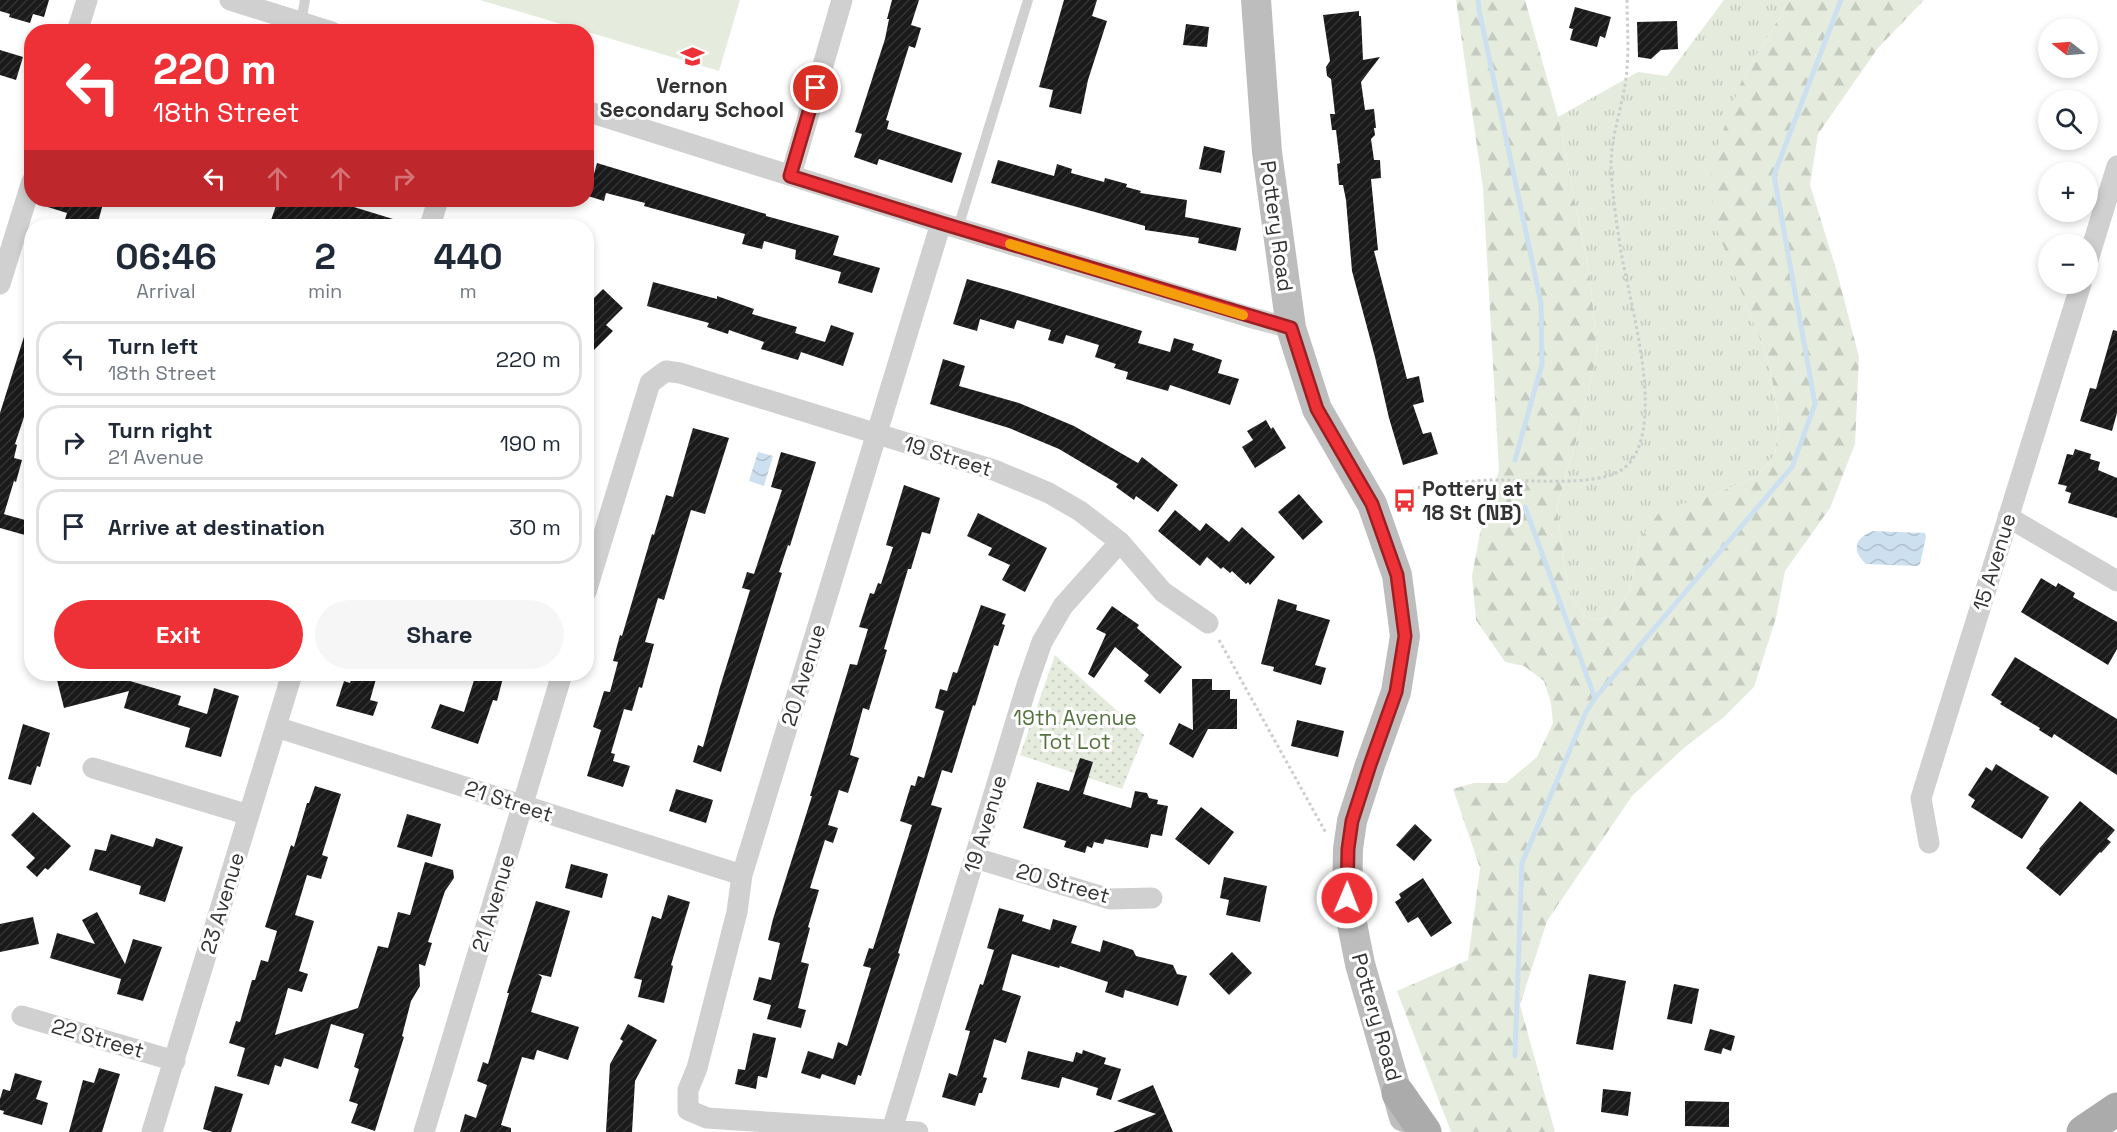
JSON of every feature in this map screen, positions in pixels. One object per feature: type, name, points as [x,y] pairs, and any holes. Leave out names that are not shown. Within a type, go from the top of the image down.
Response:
[{"type":"main road","points":[[1395,1132],[1398,1093]]},
{"type":"main road","points":[[1398,1093],[1425,1132]]},
{"type":"main road","points":[[2083,1132],[2117,1109]]},
{"type":"street","points":[[80,24],[87,0]]},
{"type":"street","points":[[230,0],[306,24]]},
{"type":"street","points":[[790,176],[842,0]]},
{"type":"street","name":"Pottery Road","points":[[1256,0],[1267,152],[1291,328],[1317,409],[1372,504],[1397,575],[1405,636],[1396,692],[1355,810],[1348,849],[1347,898],[1360,964],[1408,1132]]},
{"type":"street","points":[[594,114],[950,226],[1291,328]]},
{"type":"street","points":[[2096,234],[2117,166]]},
{"type":"street","points":[[0,284],[24,207]]},
{"type":"street","name":"20 Avenue","points":[[892,1130],[708,1118],[688,1110],[688,1090],[697,1068],[734,923],[742,875],[877,433],[950,226]]},
{"type":"street","name":"15 Avenue","points":[[1929,843],[1921,798],[2078,294]]},
{"type":"street","name":"19 Street","points":[[594,566],[650,383],[666,371],[680,373],[877,433],[1019,479],[1080,511],[1120,542],[1163,592],[1208,623]]},
{"type":"street","points":[[2008,517],[2117,581]]},
{"type":"street","name":"19 Avenue","points":[[892,1130],[1042,642],[1063,606],[1120,542]]},
{"type":"street","name":"23 Avenue","points":[[152,1132],[290,681]]},
{"type":"street","name":"21 Avenue","points":[[424,1132],[560,681]]},
{"type":"street","name":"21 Street","points":[[276,727],[742,875]]},
{"type":"street","points":[[93,768],[249,815]]},
{"type":"street","name":"20 Street","points":[[975,858],[1110,899],[1152,898]]},
{"type":"street","name":"22 Street","points":[[22,1016],[175,1061]]},
{"type":"street","points":[[892,1130],[918,1132]]},
{"type":"lane","points":[[300,22],[305,0]]},
{"type":"lane","points":[[950,226],[1028,0]]},
{"type":"path","points":[[1372,504],[1407,489],[1495,480],[1599,478],[1620,472],[1638,452],[1646,423],[1645,372],[1621,251],[1611,166],[1614,132],[1628,69],[1627,0]]},
{"type":"path","points":[[1208,623],[1227,652],[1334,846],[1348,849]]},
{"type":"green space","points":[[480,0],[740,0],[719,71],[594,34],[594,24],[561,24]]},
{"type":"green space","points":[[1456,0],[1525,0],[1558,117],[1590,276],[1597,353],[1579,431],[1557,506],[1570,596],[1588,620],[1610,618],[1629,593],[1640,539],[1661,510],[1713,495],[1758,476],[1775,454],[1779,424],[1770,365],[1714,222],[1711,163],[1743,77],[1790,0],[1924,0],[1878,48],[1818,134],[1810,185],[1837,272],[1859,357],[1855,444],[1830,508],[1785,571],[1776,618],[1754,687],[1724,717],[1684,748],[1632,796],[1547,921],[1520,1005],[1555,1132],[1451,1132],[1397,991],[1468,960],[1480,868],[1453,789],[1474,783],[1506,783],[1537,757],[1553,723],[1551,703],[1544,681],[1524,666],[1505,662],[1476,620],[1472,576],[1480,533],[1499,471],[1483,188]]},
{"type":"green space","points":[[1724,0],[1790,0],[1743,77],[1742,293],[1770,365],[1779,425],[1775,454],[1758,476],[1713,495],[1640,539],[1629,593],[1610,618],[1588,620],[1570,596],[1557,506],[1579,431],[1597,353],[1590,276],[1558,117],[1638,72],[1667,76]]},
{"type":"green space","name":"19th Avenue Tot Lot","points":[[1055,655],[1144,735],[1122,789],[1020,755]]},
{"type":"water","points":[[758,452],[773,456],[764,486],[749,481]]},
{"type":"water","points":[[1873,531],[1925,533],[1920,564],[1917,566],[1866,564],[1858,554],[1857,545],[1862,537]]},
{"type":"building","points":[[0,0],[49,0],[44,17],[33,14],[30,23],[9,17],[10,14],[0,11]]},
{"type":"building","points":[[892,0],[919,0],[911,25],[921,28],[915,48],[909,46],[886,120],[889,121],[887,129],[962,153],[952,183],[879,159],[877,165],[854,157],[862,134],[855,132],[885,39]]},
{"type":"building","points":[[1064,0],[1097,0],[1092,16],[1107,21],[1088,80],[1081,114],[1049,107],[1053,90],[1039,87]]},
{"type":"building","points":[[1575,7],[1611,17],[1605,38],[1600,36],[1597,47],[1570,40],[1573,29],[1569,28]]},
{"type":"building","points":[[1359,11],[1363,60],[1380,57],[1361,82],[1365,110],[1374,109],[1376,128],[1374,128],[1375,135],[1371,139],[1374,160],[1380,160],[1381,178],[1371,179],[1378,250],[1374,251],[1407,379],[1419,376],[1424,402],[1413,405],[1423,434],[1431,432],[1438,454],[1403,465],[1352,271],[1346,200],[1343,185],[1339,185],[1337,164],[1340,163],[1336,130],[1332,130],[1330,114],[1335,114],[1331,79],[1327,76],[1326,67],[1330,61],[1323,15]]},
{"type":"building","points":[[1677,21],[1678,49],[1661,50],[1651,59],[1638,57],[1637,22]]},
{"type":"building","points":[[1186,24],[1209,27],[1207,47],[1183,45]]},
{"type":"building","points":[[0,50],[23,57],[16,80],[0,75]]},
{"type":"building","points":[[1204,146],[1225,151],[1221,173],[1199,169]]},
{"type":"building","points":[[998,160],[1054,176],[1057,164],[1072,169],[1071,173],[1104,182],[1105,178],[1127,184],[1126,187],[1141,191],[1140,193],[1187,200],[1185,217],[1241,228],[1236,251],[1198,243],[1199,238],[1145,230],[1145,226],[991,183]]},
{"type":"building","points":[[597,163],[766,214],[766,216],[839,236],[833,255],[880,268],[872,293],[838,283],[841,272],[795,259],[796,250],[764,241],[762,249],[742,244],[745,234],[644,206],[645,203],[606,193],[604,201],[594,198],[594,174]]},
{"type":"building","points":[[48,207],[102,207],[99,219],[65,219],[67,213]]},
{"type":"building","points":[[276,207],[354,207],[393,219],[271,219]]},
{"type":"building","points":[[967,279],[1142,331],[1138,343],[1170,352],[1174,338],[1194,344],[1192,350],[1222,360],[1218,373],[1239,379],[1230,405],[1170,385],[1168,391],[1126,379],[1128,372],[1114,368],[1116,364],[1095,357],[1099,345],[1066,335],[1063,344],[1048,340],[1051,330],[1017,320],[1014,329],[980,319],[977,331],[953,324]]},
{"type":"building","points":[[653,282],[717,299],[717,296],[754,309],[752,314],[797,327],[795,333],[825,342],[831,325],[854,333],[843,366],[801,352],[798,360],[761,349],[764,342],[729,330],[728,334],[707,327],[709,323],[647,306]]},
{"type":"building","points":[[603,289],[623,308],[606,325],[613,331],[594,350],[594,298]]},
{"type":"building","points":[[2113,330],[2117,331],[2117,413],[2112,431],[2080,421],[2090,388],[2096,389]]},
{"type":"building","points":[[24,337],[24,417],[15,444],[17,445],[14,458],[22,460],[4,514],[0,513],[0,413]]},
{"type":"building","points":[[943,359],[965,366],[959,386],[1019,403],[1074,426],[1138,463],[1142,457],[1178,485],[1158,512],[1136,496],[1134,500],[1116,487],[1118,484],[1059,449],[1009,428],[930,404]]},
{"type":"building","points":[[1266,420],[1286,448],[1255,468],[1242,447],[1253,440],[1247,431]]},
{"type":"building","points":[[693,428],[729,438],[705,514],[691,510],[664,600],[658,598],[645,642],[654,644],[642,688],[639,687],[632,711],[624,709],[611,753],[615,754],[613,761],[630,766],[623,787],[587,776],[601,730],[593,727],[604,691],[610,692],[618,662],[613,661],[652,534],[654,535],[666,495],[673,497]]},
{"type":"building","points":[[2075,449],[2091,454],[2090,459],[2100,462],[2098,470],[2117,478],[2117,518],[2068,503],[2071,493],[2065,491],[2067,486],[2058,484],[2067,454],[2073,455]]},
{"type":"building","points":[[781,452],[816,462],[790,546],[788,545],[779,572],[782,573],[721,772],[693,762],[698,745],[703,747],[750,590],[742,588],[747,572],[754,574],[782,490],[771,487]]},
{"type":"building","points":[[904,485],[940,498],[930,534],[922,532],[911,569],[908,569],[884,649],[887,650],[869,710],[863,708],[850,755],[859,758],[848,793],[839,790],[828,825],[838,828],[833,843],[825,840],[810,888],[819,890],[801,962],[809,964],[798,1008],[806,1010],[801,1028],[767,1019],[771,1005],[753,1000],[759,977],[771,980],[780,943],[768,940],[773,919],[850,664],[857,665],[868,629],[859,627],[870,593],[874,594],[878,583],[881,584],[893,547],[886,545]]},
{"type":"building","points":[[1299,494],[1323,522],[1303,540],[1278,512]]},
{"type":"building","points":[[1175,510],[1200,531],[1206,523],[1229,542],[1242,527],[1275,557],[1250,585],[1232,571],[1230,573],[1223,567],[1221,569],[1207,557],[1200,566],[1158,531]]},
{"type":"building","points":[[0,513],[24,520],[24,535],[0,528]]},
{"type":"building","points":[[978,513],[1047,548],[1025,592],[1002,580],[1010,565],[988,555],[992,548],[967,536]]},
{"type":"building","points":[[2041,578],[2056,587],[2058,583],[2075,593],[2073,597],[2117,622],[2117,649],[2108,665],[2021,612]]},
{"type":"building","points":[[1278,599],[1297,605],[1296,610],[1330,620],[1315,665],[1326,668],[1321,685],[1273,671],[1274,667],[1261,664]]},
{"type":"building","points":[[981,605],[1006,614],[1002,624],[1005,625],[998,646],[994,645],[952,773],[942,770],[931,805],[942,808],[898,953],[900,954],[861,1076],[858,1075],[855,1085],[822,1074],[820,1079],[801,1073],[808,1051],[833,1059],[838,1042],[847,1046],[871,968],[863,966],[869,948],[873,949],[912,825],[900,821],[911,785],[915,786],[918,776],[924,778],[944,711],[935,708],[940,689],[947,691],[953,672],[957,673]]},
{"type":"building","points":[[1112,606],[1139,625],[1137,628],[1182,667],[1160,694],[1144,681],[1149,675],[1115,647],[1094,678],[1088,674],[1106,634],[1096,629]]},
{"type":"building","points":[[2015,657],[2117,719],[2117,775],[2054,734],[2052,738],[2039,730],[2040,728],[2000,704],[2002,702],[1991,695]]},
{"type":"building","points":[[1192,679],[1212,679],[1212,690],[1230,690],[1230,699],[1237,699],[1237,729],[1208,729],[1193,758],[1169,744],[1179,723],[1193,730]]},
{"type":"building","points":[[57,681],[130,681],[181,696],[178,705],[207,714],[214,688],[239,696],[221,757],[185,747],[190,728],[124,708],[129,691],[64,708]]},
{"type":"building","points":[[344,681],[350,683],[351,681],[375,681],[370,700],[378,702],[373,716],[336,706]]},
{"type":"building","points":[[474,681],[502,681],[497,701],[493,700],[478,744],[431,728],[440,704],[464,712]]},
{"type":"building","points":[[1297,720],[1344,731],[1338,757],[1291,746]]},
{"type":"building","points":[[23,724],[50,733],[40,767],[37,766],[31,785],[8,779]]},
{"type":"building","points":[[1080,758],[1093,762],[1083,794],[1131,808],[1135,791],[1147,793],[1149,798],[1158,800],[1157,804],[1168,806],[1162,836],[1151,834],[1148,848],[1105,839],[1103,844],[1094,842],[1092,848],[1087,846],[1085,853],[1064,847],[1066,841],[1023,828],[1037,782],[1069,791]]},
{"type":"building","points":[[1996,764],[2049,797],[2022,839],[1971,807],[1975,800],[1968,795],[1986,767],[1992,771]]},
{"type":"building","points":[[315,786],[341,794],[322,855],[328,857],[321,879],[307,875],[295,915],[314,921],[299,971],[308,974],[302,992],[288,988],[275,1035],[358,1008],[378,946],[388,948],[398,912],[410,915],[425,862],[453,870],[454,878],[445,891],[428,942],[432,943],[425,966],[419,964],[420,986],[411,1001],[402,1036],[404,1037],[375,1131],[351,1123],[358,1104],[349,1101],[359,1069],[354,1067],[364,1034],[331,1024],[318,1069],[284,1058],[281,1067],[275,1065],[269,1085],[237,1076],[245,1048],[229,1043],[236,1021],[240,1022],[252,980],[255,980],[261,960],[268,962],[277,931],[265,927],[291,845],[294,847],[307,803],[309,803]]},
{"type":"building","points":[[676,789],[713,800],[706,823],[669,811]]},
{"type":"building","points":[[2080,801],[2115,830],[2107,839],[2111,842],[2060,896],[2026,868],[2039,849]]},
{"type":"building","points":[[1201,807],[1234,832],[1209,865],[1175,839]]},
{"type":"building","points":[[33,812],[71,846],[48,870],[45,868],[37,877],[26,867],[35,858],[11,835]]},
{"type":"building","points":[[407,814],[441,824],[432,857],[397,847]]},
{"type":"building","points":[[1415,824],[1432,840],[1414,861],[1396,845]]},
{"type":"building","points":[[111,834],[153,847],[156,838],[183,847],[165,902],[139,894],[141,886],[89,870],[95,849],[106,851]]},
{"type":"building","points":[[571,864],[608,874],[602,898],[565,888]]},
{"type":"building","points":[[1224,877],[1267,886],[1260,922],[1226,915],[1229,900],[1220,898]]},
{"type":"building","points":[[1423,878],[1452,923],[1431,937],[1418,917],[1408,923],[1395,902],[1401,898],[1399,894]]},
{"type":"building","points":[[668,895],[690,902],[671,965],[673,966],[664,1003],[638,997],[642,980],[634,978],[652,916],[661,919]]},
{"type":"building","points":[[536,901],[570,911],[551,977],[538,974],[542,977],[531,1012],[579,1027],[568,1060],[537,1050],[534,1060],[522,1057],[501,1125],[511,1128],[511,1132],[460,1132],[465,1114],[476,1118],[487,1085],[477,1081],[483,1062],[488,1064],[509,993],[507,993]]},
{"type":"building","points":[[999,908],[1024,915],[1022,921],[1050,930],[1053,919],[1077,926],[1071,943],[1100,952],[1103,940],[1133,950],[1136,956],[1173,965],[1177,974],[1187,976],[1178,1006],[1125,990],[1123,998],[1105,992],[1108,982],[1060,966],[1059,968],[1012,954],[1002,990],[1021,996],[1006,1043],[994,1039],[983,1077],[987,1078],[982,1093],[979,1093],[975,1106],[942,1097],[949,1073],[957,1076],[970,1031],[965,1030],[994,950],[987,948]]},
{"type":"building","points":[[97,912],[125,964],[133,939],[162,947],[143,1001],[117,994],[121,979],[50,958],[57,933],[95,944],[82,920]]},
{"type":"building","points":[[33,917],[39,944],[0,952],[0,924]]},
{"type":"building","points":[[1232,952],[1252,973],[1229,995],[1209,974]]},
{"type":"building","points":[[1589,974],[1626,981],[1613,1050],[1576,1044]]},
{"type":"building","points":[[1674,984],[1699,989],[1692,1024],[1667,1019]]},
{"type":"building","points":[[628,1024],[657,1040],[635,1081],[632,1132],[606,1132],[610,1064],[623,1041],[620,1039]]},
{"type":"building","points":[[1710,1029],[1735,1036],[1731,1051],[1723,1048],[1721,1054],[1704,1050]]},
{"type":"building","points":[[753,1033],[776,1038],[767,1078],[758,1076],[756,1089],[735,1084],[738,1069],[745,1070]]},
{"type":"building","points":[[1083,1050],[1106,1058],[1104,1064],[1121,1069],[1111,1100],[1096,1095],[1098,1088],[1062,1077],[1059,1088],[1021,1079],[1028,1051],[1073,1062],[1076,1052],[1082,1054]]},
{"type":"building","points":[[99,1068],[120,1074],[102,1132],[69,1132],[83,1080],[94,1083]]},
{"type":"building","points":[[15,1073],[42,1081],[36,1099],[48,1103],[42,1125],[3,1114],[4,1111],[0,1110],[3,1089],[10,1091]]},
{"type":"building","points":[[1153,1085],[1173,1132],[1113,1132],[1156,1114],[1117,1101]]},
{"type":"building","points":[[215,1086],[243,1094],[231,1132],[213,1132],[203,1129]]},
{"type":"building","points":[[1603,1089],[1631,1092],[1628,1116],[1601,1112]]},
{"type":"building","points":[[1685,1101],[1729,1102],[1729,1127],[1685,1126]]},
{"type":"waterway","points":[[1478,0],[1541,303],[1542,364],[1515,460]]},
{"type":"waterway","points":[[1515,1056],[1522,863],[1586,712],[1595,698],[1792,467],[1815,404],[1774,175],[1841,0]]},
{"type":"waterway","points":[[1525,507],[1595,698]]},
{"type":"slow traffic","points":[[1010,244],[1243,315]]},
{"type":"place","name":"Vernon Secondary School","points":[[692,57]]},
{"type":"place","name":"Pottery at 18 St (NB)","points":[[1404,500]]},
{"type":"route","points":[[816,88],[790,176],[1291,328],[1317,409],[1372,504],[1397,575],[1405,636],[1396,692],[1352,821],[1348,849],[1347,898]]}]
